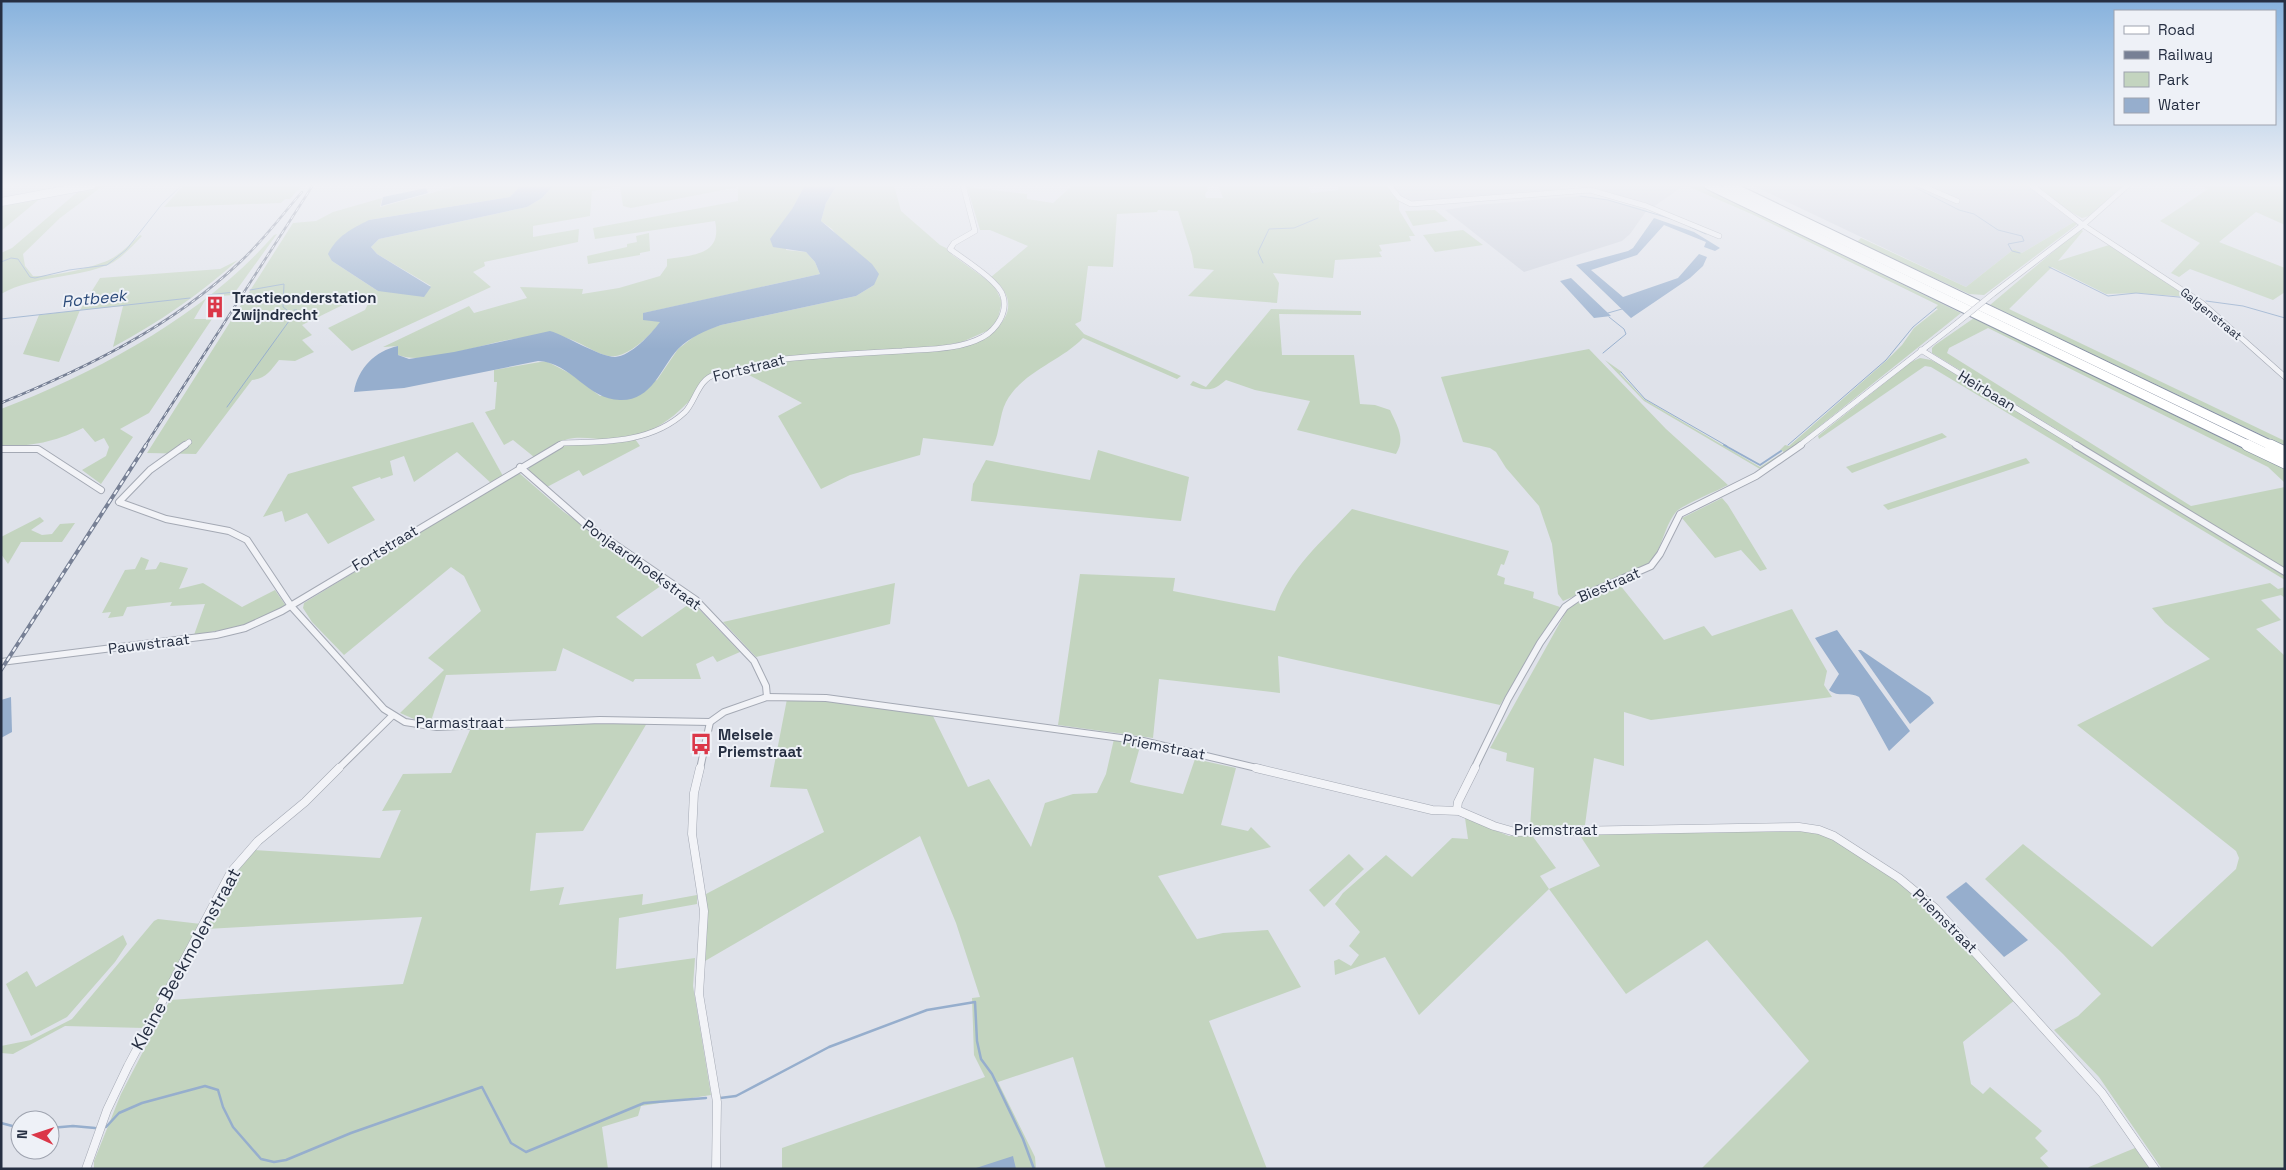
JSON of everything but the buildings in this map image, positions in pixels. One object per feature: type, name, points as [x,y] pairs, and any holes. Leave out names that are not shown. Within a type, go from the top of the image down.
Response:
[{"type":"highway","points":[[1821,240],[2285,463]]},
{"type":"highway","points":[[1842,240],[2285,452]]},
{"type":"street","name":"Fortstraat","points":[[291,606],[550,449],[568,441],[604,443],[622,441],[657,430],[685,412],[696,399],[704,380],[712,375],[752,370],[792,358],[953,347],[982,338],[991,332],[1003,316],[1005,307],[1001,290],[950,249],[954,243],[960,240]]},
{"type":"street","points":[[1921,350],[2064,240]]},
{"type":"street","name":"Galgenstraat","points":[[2105,240],[2197,300],[2285,377]]},
{"type":"street","name":"Heirbaan","points":[[1921,350],[2285,572]]},
{"type":"street","name":"Biestraat","points":[[1457,809],[1458,802],[1508,699],[1540,643],[1565,607],[1578,598],[1651,566],[1658,559],[1674,520],[1680,514],[1756,476],[1777,463],[1921,350]]},
{"type":"street","points":[[119,502],[150,470],[189,442]]},
{"type":"street","points":[[1,449],[38,449],[101,490]]},
{"type":"street","name":"Ponjaardhoekstraat","points":[[520,468],[584,523],[696,600],[754,662],[766,686],[767,697]]},
{"type":"street","name":"Parmastraat","points":[[119,502],[169,520],[238,534],[247,540],[291,606],[392,716],[420,726],[600,720],[710,722]]},
{"type":"street","name":"Pauwstraat","points":[[1,662],[234,631],[260,622],[291,606]]},
{"type":"street","points":[[716,1169],[717,1102],[699,994],[704,911],[692,834],[694,793],[708,739],[710,722],[724,712],[767,697]]},
{"type":"street","name":"Priemstraat","points":[[767,697],[826,698],[859,701],[1143,741],[1432,810],[1447,812],[1457,809],[1505,830],[1529,833],[1799,828],[1825,832],[1915,890],[1945,918],[2102,1093],[2155,1169]]},
{"type":"street","name":"Kleine Beekmolenstraat","points":[[86,1169],[107,1110],[128,1066],[231,872],[258,841],[305,802],[392,716]]},
{"type":"shaded area","points":[[1483,240],[1624,240],[1622,241],[1524,272]]},
{"type":"shaded area","points":[[1867,240],[2044,240],[2022,253],[2014,249],[1966,287]]},
{"type":"green space","points":[[22,240],[38,240],[23,254],[25,266],[33,276],[51,275],[82,269],[109,260],[135,240],[138,240],[123,255],[110,264],[97,269],[27,283],[1,294],[1,253],[12,248]]},
{"type":"green space","points":[[270,240],[273,240],[233,295],[207,297],[247,263]]},
{"type":"green space","points":[[282,240],[351,240],[332,261],[378,291],[431,286],[377,254],[371,247],[378,240],[578,240],[578,242],[484,262],[485,266],[473,272],[491,287],[352,351],[328,328],[365,310],[369,302],[355,299],[302,325],[312,335],[302,340],[314,352],[295,361],[279,360],[265,376],[252,380],[196,454],[147,453]]},
{"type":"green space","points":[[637,240],[649,240],[650,251],[640,253],[640,255],[588,264],[587,256],[627,247],[627,244],[637,242]]},
{"type":"green space","points":[[788,240],[786,250],[806,252],[815,262],[820,274],[644,313],[661,322],[635,347],[616,356],[602,354],[561,336],[528,337],[501,341],[455,353],[424,358],[410,358],[398,355],[398,346],[383,347],[469,306],[474,313],[527,298],[520,287],[583,289],[582,294],[619,288],[660,276],[667,266],[667,259],[703,252],[714,241]]},
{"type":"green space","points":[[840,240],[934,240],[994,285],[1002,302],[997,322],[989,330],[962,342],[940,346],[785,357],[750,369],[713,373],[684,406],[663,423],[650,430],[622,439],[568,439],[555,444],[534,457],[513,440],[504,445],[485,412],[495,409],[497,382],[494,382],[494,370],[546,361],[571,374],[600,396],[657,380],[678,349],[700,332],[721,325],[856,296],[874,285]]},
{"type":"green space","points":[[1013,240],[1115,240],[1113,267],[1088,266],[1081,321],[1075,324],[1084,334],[1181,376],[1177,379],[1083,338],[1064,354],[1032,374],[1013,391],[1004,407],[993,446],[923,438],[920,455],[850,475],[821,489],[778,416],[802,403],[749,375],[784,361],[970,344],[982,339],[1000,325],[1006,316],[1008,307],[1007,297],[1001,287],[991,277],[1028,246]]},
{"type":"green space","points":[[1187,240],[1411,241],[1379,245],[1382,251],[1379,252],[1382,257],[1335,260],[1333,278],[1273,273],[1279,283],[1277,303],[1188,296],[1214,270],[1194,268]]},
{"type":"green space","points":[[1426,240],[1476,240],[1483,245],[1435,252]]},
{"type":"green space","points":[[1804,240],[1810,240],[1961,313],[1775,462],[1760,469],[1644,401],[1605,360],[1622,372],[1620,373],[1644,399],[1760,467],[1784,452],[1780,450],[1785,445],[1789,446],[1886,361],[1902,345],[1914,328],[1938,309],[1935,308],[1938,305]]},
{"type":"green space","points":[[1859,240],[1864,240],[1966,287],[2014,249],[2022,253],[2044,240],[2057,240],[1984,295],[1969,294],[1857,242]]},
{"type":"green space","points":[[2067,240],[2076,240],[2058,261],[2109,245],[2188,297],[2138,293],[2106,294],[2052,267],[2009,309],[2285,441],[2285,446],[1990,305]]},
{"type":"green space","points":[[2194,240],[2222,240],[2219,242],[2285,268],[2285,292],[2273,300],[2190,269],[2179,277],[2171,273],[2200,243]]},
{"type":"green space","points":[[238,260],[209,285],[178,307],[113,347],[123,306],[80,310],[100,278],[220,269]]},
{"type":"green space","points":[[207,297],[194,319],[212,319],[149,413],[120,429],[133,437],[101,484],[82,470],[106,456],[109,447],[104,438],[95,442],[83,428],[62,437],[43,442],[1,447],[1,409],[75,378],[112,359],[148,338]]},
{"type":"green space","points":[[1271,309],[1361,311],[1361,315],[1279,314],[1282,355],[1354,355],[1360,404],[1375,405],[1390,410],[1398,427],[1400,437],[1399,448],[1396,454],[1297,430],[1310,401],[1255,390],[1226,380],[1217,387],[1209,389],[1190,385],[1193,381],[1206,387]]},
{"type":"green space","points":[[80,310],[59,362],[23,354],[39,315]]},
{"type":"green space","points":[[1974,318],[2285,469],[2285,483],[2268,467],[1988,328],[1949,348],[1947,353],[2191,506],[2285,487],[2285,569],[1932,353],[1932,348],[1935,345]]},
{"type":"green space","points":[[1589,349],[1666,429],[1728,485],[1692,502],[1676,512],[1671,519],[1659,548],[1651,561],[1645,566],[1563,601],[1558,594],[1552,544],[1539,506],[1506,468],[1496,452],[1490,448],[1463,442],[1441,377]]},
{"type":"green space","points":[[1920,358],[1939,364],[2285,575],[2285,580],[1931,367],[1925,366],[1819,439],[1818,436],[1911,362]]},
{"type":"green space","points":[[473,422],[503,476],[491,483],[457,452],[414,482],[404,456],[390,461],[393,475],[381,479],[380,477],[352,487],[375,520],[328,544],[307,513],[285,522],[282,511],[263,517],[288,474]]},
{"type":"green space","points":[[1942,433],[1947,437],[1852,473],[1846,467]]},
{"type":"green space","points":[[635,439],[640,446],[583,476],[579,470],[547,487],[529,471],[529,467],[563,445],[609,444]]},
{"type":"green space","points":[[1098,450],[1189,477],[1181,521],[971,501],[973,484],[986,460],[1090,480]]},
{"type":"green space","points":[[2026,458],[2030,463],[1888,510],[1883,505]]},
{"type":"green space","points":[[518,472],[564,512],[665,583],[616,617],[642,637],[692,602],[740,652],[717,662],[713,656],[696,664],[701,679],[635,679],[633,682],[563,648],[556,671],[446,675],[431,721],[414,719],[400,713],[444,670],[428,658],[481,611],[464,576],[451,567],[344,655],[312,622],[303,608],[304,603]]},
{"type":"green space","points":[[1722,498],[1767,569],[1760,571],[1741,550],[1715,558],[1682,518]]},
{"type":"green space","points":[[1352,509],[1509,551],[1504,565],[1501,564],[1497,575],[1505,578],[1504,584],[1534,592],[1533,598],[1560,607],[1500,705],[1278,656],[1280,693],[1159,679],[1153,738],[1058,725],[1080,574],[1175,578],[1173,591],[1275,611],[1288,582],[1297,569]]},
{"type":"green space","points":[[40,517],[44,521],[31,530],[42,535],[52,534],[60,524],[75,523],[62,542],[21,542],[8,564],[1,554],[1,537]]},
{"type":"green space","points":[[141,557],[149,560],[145,570],[156,569],[160,562],[188,568],[179,589],[203,583],[242,607],[275,590],[286,606],[243,626],[194,635],[205,604],[170,606],[172,602],[127,607],[123,616],[108,618],[111,612],[102,613],[125,570],[135,569]]},
{"type":"green space","points":[[895,583],[890,624],[756,657],[723,622]]},
{"type":"green space","points":[[2270,583],[2278,589],[2285,587],[2285,598],[2281,595],[2261,600],[2281,620],[2256,629],[2285,656],[2285,1169],[2162,1169],[2099,1077],[2054,1030],[2078,1016],[2101,994],[2063,954],[1985,879],[2023,844],[2152,947],[2236,869],[2239,858],[2236,851],[2077,725],[2210,659],[2165,623],[2152,608]]},
{"type":"green space","points":[[1620,585],[1664,640],[1704,626],[1712,636],[1792,609],[1827,671],[1824,685],[1832,697],[1651,720],[1624,712],[1624,766],[1594,758],[1585,825],[1530,828],[1534,768],[1506,761],[1507,753],[1490,748],[1567,610],[1577,603]]},
{"type":"green space","points":[[787,699],[828,701],[932,714],[968,787],[989,779],[1031,847],[1045,803],[1073,794],[1097,793],[1106,774],[1114,739],[1141,743],[1130,782],[1136,784],[1183,794],[1195,759],[1236,768],[1221,825],[1248,831],[1251,827],[1271,847],[1158,876],[1197,939],[1223,933],[1268,930],[1301,987],[1209,1021],[1267,1169],[1106,1169],[1073,1057],[998,1082],[1035,1157],[1036,1169],[782,1169],[782,1148],[985,1077],[974,1055],[972,998],[980,997],[956,923],[920,836],[705,961],[706,894],[824,832],[807,789],[770,787]]},
{"type":"green space","points":[[647,723],[583,831],[536,833],[530,891],[564,887],[559,905],[643,894],[642,905],[697,895],[697,904],[619,918],[616,969],[695,958],[693,986],[711,1095],[641,1106],[638,1116],[602,1127],[608,1169],[94,1169],[94,1161],[121,1094],[170,1000],[403,984],[422,917],[206,929],[242,863],[254,850],[380,858],[401,810],[382,811],[403,774],[451,773],[470,730],[572,724]]},
{"type":"green space","points":[[1465,818],[1509,836],[1531,834],[1556,868],[1540,876],[1549,889],[1419,1015],[1385,957],[1335,975],[1334,961],[1339,959],[1351,966],[1359,955],[1349,946],[1360,932],[1335,904],[1343,893],[1386,855],[1412,877],[1452,838],[1468,839]]},
{"type":"green space","points":[[1809,831],[1831,838],[1916,893],[2016,999],[1963,1042],[1971,1084],[1983,1094],[1990,1087],[2042,1131],[2035,1138],[2048,1151],[2040,1158],[2050,1169],[1701,1169],[1809,1061],[1707,940],[1626,994],[1549,889],[1600,866],[1579,834]]},
{"type":"green space","points":[[1349,854],[1364,869],[1324,907],[1309,890]]},
{"type":"green space","points":[[158,919],[201,924],[144,1028],[65,1026],[13,1054],[1,1053],[1,1046],[31,1040],[72,1019],[154,921]]},
{"type":"green space","points":[[123,935],[127,944],[115,962],[67,1017],[31,1036],[6,984],[27,971],[36,987]]},
{"type":"green space","points":[[2135,1148],[2150,1169],[2087,1169],[2089,1167]]},
{"type":"water","points":[[338,240],[378,240],[371,247],[377,254],[431,287],[424,297],[378,291],[332,261],[328,254]]},
{"type":"water","points":[[770,240],[843,240],[872,264],[879,274],[874,285],[856,296],[721,325],[704,332],[678,349],[648,390],[631,399],[620,400],[598,394],[560,368],[550,363],[538,361],[404,388],[354,392],[359,375],[364,368],[375,356],[390,348],[398,346],[398,355],[409,359],[454,352],[550,331],[601,354],[615,357],[621,356],[634,349],[660,322],[643,320],[643,313],[820,274],[815,262],[806,252],[773,247]]},
{"type":"water","points":[[1639,240],[1651,240],[1637,255],[1591,270],[1623,297],[1678,278],[1699,254],[1707,257],[1703,266],[1690,278],[1631,318],[1576,265],[1633,248]]},
{"type":"water","points":[[1700,240],[1706,240],[1720,248],[1715,251],[1704,247],[1706,242]]},
{"type":"water","points":[[1571,278],[1611,316],[1594,318],[1560,281]]},
{"type":"water","points":[[1837,630],[1910,731],[1889,751],[1859,697],[1851,694],[1836,694],[1829,690],[1839,674],[1815,638]]},
{"type":"water","points":[[1858,650],[1861,650],[1930,697],[1934,703],[1910,724]]},
{"type":"water","points":[[11,697],[12,732],[1,738],[1,700]]},
{"type":"water","points":[[1966,882],[2028,940],[2004,957],[1946,897]]},
{"type":"water","points":[[1013,1156],[1016,1169],[973,1169]]},
{"type":"waterway","points":[[1,262],[11,258],[18,259],[30,277],[35,278],[69,270],[107,265],[126,250],[134,240]]},
{"type":"waterway","points":[[1263,263],[1258,252],[1264,240]]},
{"type":"waterway","points":[[2020,253],[2012,251],[2008,244],[2024,241],[2023,240]]},
{"type":"waterway","points":[[2049,267],[2108,296],[2136,293],[2189,298]]},
{"type":"waterway","name":"Rotbeek","points":[[250,290],[284,284],[283,307],[287,310]]},
{"type":"waterway","name":"Rotbeek","points":[[207,295],[235,292]]},
{"type":"waterway","name":"Rotbeek","points":[[1,319],[190,298]]},
{"type":"waterway","points":[[2206,301],[2243,306],[2285,318]]},
{"type":"waterway","points":[[1788,445],[1886,360],[1913,327],[1936,308]]},
{"type":"waterway","points":[[1608,313],[1622,309]]},
{"type":"waterway","name":"Rotbeek","points":[[227,407],[297,310],[294,310]]},
{"type":"waterway","points":[[1603,353],[1626,334],[1624,329],[1609,317]]},
{"type":"waterway","points":[[1621,372],[1645,399],[1727,446]]},
{"type":"waterway","points":[[1724,445],[1760,465],[1781,451]]},
{"type":"waterway","points":[[720,1098],[736,1096],[829,1047],[927,1010],[975,1002],[977,1041],[981,1059],[992,1074],[1023,1139],[1034,1169]]},
{"type":"waterway","points":[[106,1127],[119,1113],[142,1103],[205,1086],[218,1090],[223,1107],[233,1127],[261,1159],[274,1162],[286,1160],[351,1133],[482,1087],[511,1143],[526,1152],[644,1103],[706,1098]]},
{"type":"waterway","points":[[1,1123],[10,1125]]},
{"type":"waterway","points":[[60,1127],[95,1128]]},
{"type":"railway","points":[[1,403],[96,360],[156,326],[213,286],[262,240]]},
{"type":"railway","points":[[145,446],[278,240]]},
{"type":"railway","points":[[1,670],[146,445]]},
{"type":"place","name":"Tractieonderstation Zwijndrecht","points":[[215,307]]},
{"type":"place","name":"Melsele Priemstraat","points":[[701,744]]}]
